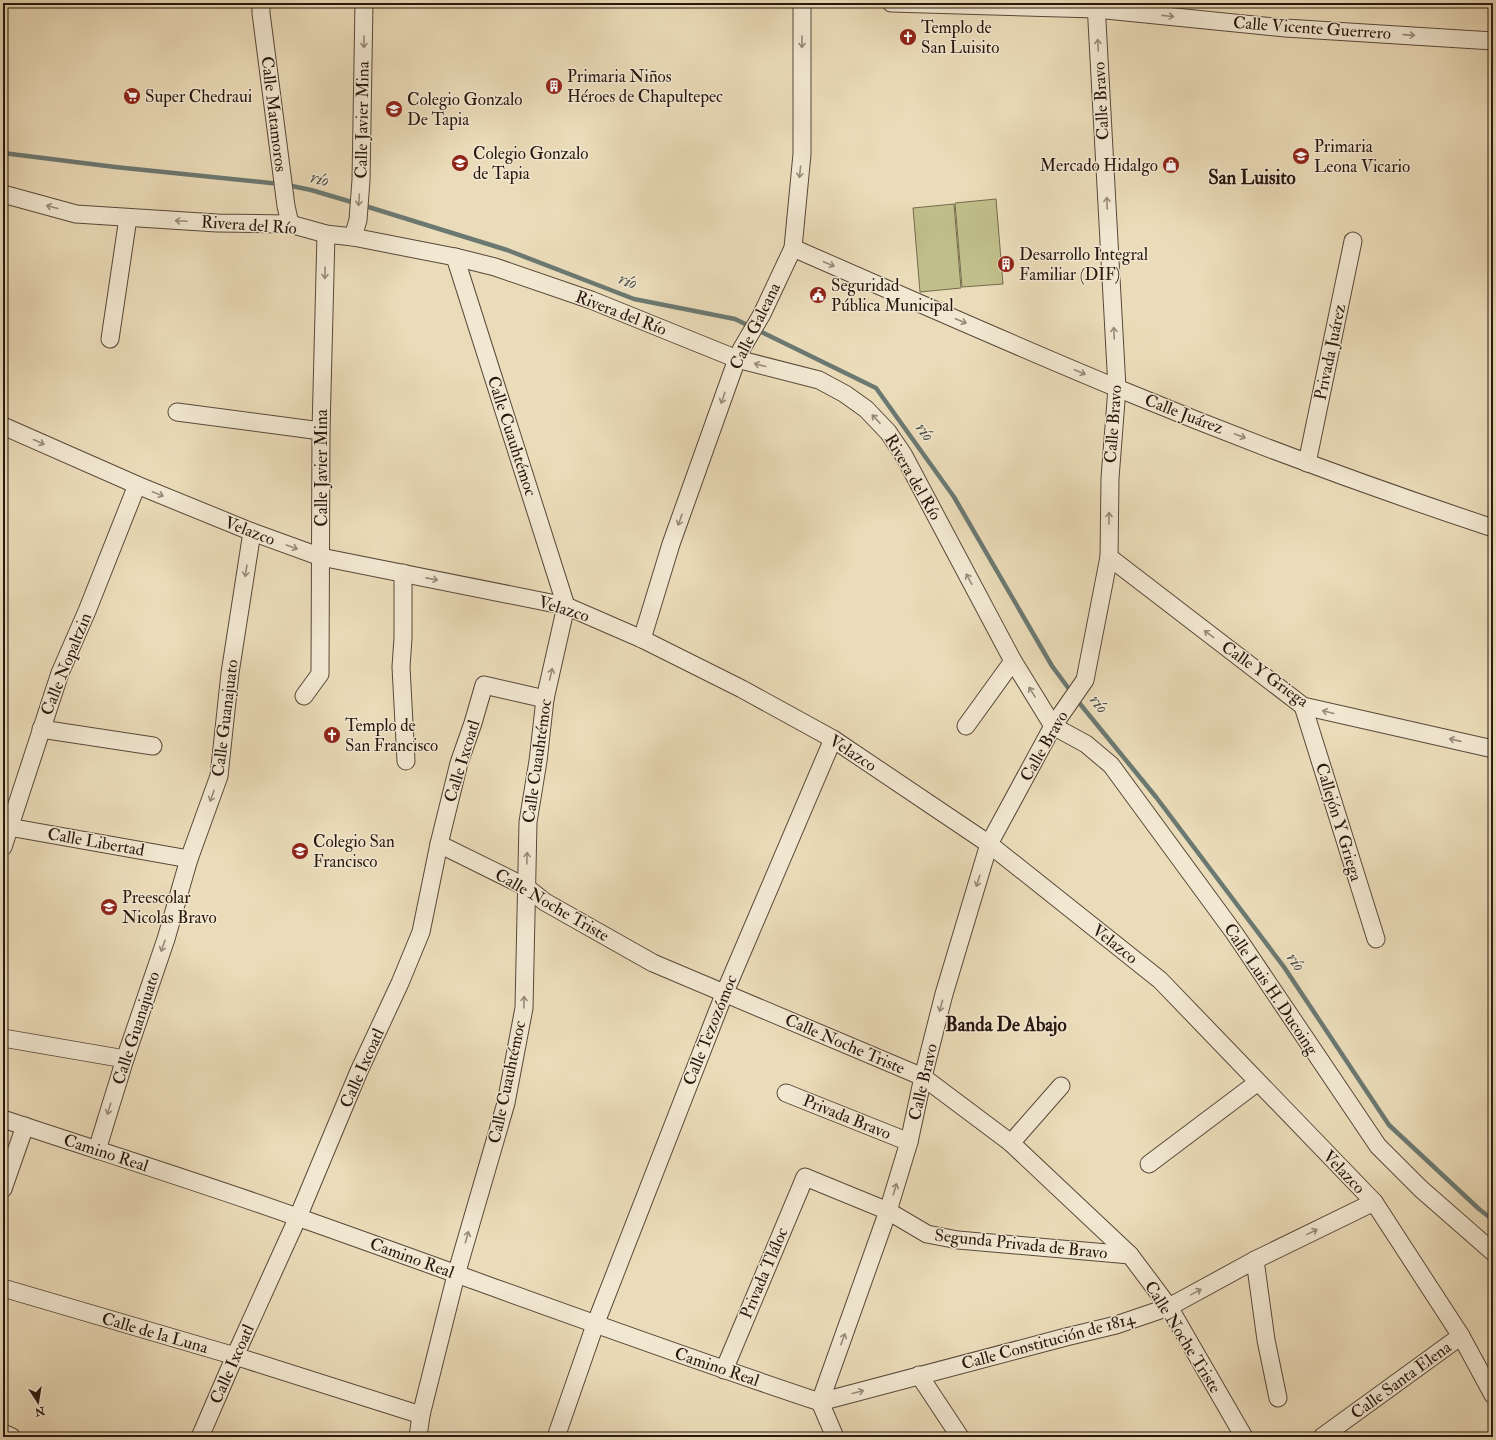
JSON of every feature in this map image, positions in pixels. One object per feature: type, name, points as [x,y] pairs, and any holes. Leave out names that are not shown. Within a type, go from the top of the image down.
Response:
[{"type":"street","name":"Calle Matamoros","points":[[261,3],[279,155],[290,224]]},
{"type":"street","name":"Calle Javier Mina","points":[[353,237],[358,220],[361,180],[364,3]]},
{"type":"street","name":"Calle Galeana","points":[[642,639],[671,544],[739,353],[762,314],[793,248],[802,154],[802,3]]},
{"type":"street","name":"Calle Vicente Guerrero","points":[[891,3],[1096,6],[1285,28],[1493,41]]},
{"type":"street","name":"Calle Bravo","points":[[820,1402],[888,1211],[909,1142],[923,1077],[944,994],[989,844],[1055,723],[1085,680],[1108,557],[1110,478],[1117,388],[1096,6]]},
{"type":"street","name":"Rivera del Río","points":[[3,194],[76,214],[217,223],[290,224],[326,234],[353,237],[454,257],[495,267],[819,380],[845,394],[866,409],[888,432],[903,454],[1013,661],[1055,723]]},
{"type":"street","points":[[110,339],[128,218]]},
{"type":"street","name":"Calle Javier Mina","points":[[304,696],[320,674],[321,431],[326,234]]},
{"type":"street","name":"Privada Juárez","points":[[1307,463],[1353,241]]},
{"type":"street","name":"Calle Juárez","points":[[793,248],[1117,388],[1307,463],[1400,497],[1493,528]]},
{"type":"street","name":"Calle Cuauhtémoc","points":[[418,1437],[421,1415],[456,1275],[506,1103],[524,1008],[528,822],[538,761],[545,699],[566,606],[454,257]]},
{"type":"street","points":[[177,412],[321,431]]},
{"type":"street","name":"Velazco","points":[[3,426],[137,485],[252,532],[321,557],[566,606],[642,639],[742,689],[833,739],[989,844],[1160,980],[1374,1202],[1461,1336],[1493,1394]]},
{"type":"street","name":"Calle Nopaltzin","points":[[3,847],[6,826],[60,673],[87,611],[137,485]]},
{"type":"street","name":"Calle Guanajuato","points":[[96,1150],[166,938],[189,859],[219,776],[230,673],[252,532]]},
{"type":"street","name":"Calle Y Griega","points":[[1108,557],[1303,706],[1493,749]]},
{"type":"street","points":[[403,573],[403,638],[401,667],[406,761]]},
{"type":"street","points":[[966,726],[1013,661]]},
{"type":"street","name":"Calle Ixcoatl","points":[[200,1437],[298,1217],[359,1071],[400,984],[421,932],[439,844],[459,763],[484,685],[545,699]]},
{"type":"street","name":"Callejón Y Griega","points":[[1303,706],[1376,939]]},
{"type":"street","name":"Calle Luis H. Ducoing","points":[[1055,723],[1086,744],[1111,766],[1235,934],[1378,1146],[1421,1189],[1493,1252]]},
{"type":"street","points":[[41,729],[154,746]]},
{"type":"street","name":"Calle Tezozómoc","points":[[556,1437],[595,1325],[725,992],[833,739]]},
{"type":"street","name":"Calle Libertad","points":[[6,826],[189,859]]},
{"type":"street","name":"Calle Noche Triste","points":[[439,844],[526,887],[545,902],[653,962],[923,1077],[1011,1143],[1130,1255],[1169,1307],[1244,1437]]},
{"type":"street","points":[[3,1038],[125,1059]]},
{"type":"street","points":[[1149,1164],[1258,1082]]},
{"type":"street","points":[[1011,1143],[1061,1086]]},
{"type":"street","name":"Privada Bravo","points":[[786,1092],[909,1142]]},
{"type":"street","name":"Camino Real","points":[[3,1119],[298,1217],[595,1325],[820,1402]]},
{"type":"street","points":[[3,1189],[25,1126]]},
{"type":"street","name":"Segunda Privada de Bravo","points":[[805,1177],[888,1211],[928,1234],[958,1240],[1130,1255]]},
{"type":"street","name":"Privada Tláloc","points":[[724,1370],[805,1177]]},
{"type":"street","name":"Calle Constitución de 1814","points":[[820,1402],[919,1375],[1116,1325],[1169,1307],[1255,1260],[1374,1202]]},
{"type":"street","points":[[1255,1260],[1266,1340],[1278,1398]]},
{"type":"street","name":"Calle de la Luna","points":[[3,1288],[235,1356],[421,1415]]},
{"type":"street","name":"Calle Santa Elena","points":[[1322,1437],[1461,1336]]},
{"type":"street","points":[[919,1375],[960,1437]]},
{"type":"street","points":[[820,1402],[834,1437]]},
{"type":"street","points":[[3,1433],[12,1437]]},
{"type":"shaded area","points":[[996,199],[1003,284],[962,287],[955,203]]},
{"type":"shaded area","points":[[954,204],[961,288],[920,292],[913,208]]},
{"type":"waterway","name":"río","points":[[3,153],[115,167],[280,184]]},
{"type":"waterway","name":"río","points":[[287,185],[311,190],[355,203]]},
{"type":"waterway","name":"río","points":[[362,205],[507,250],[634,299],[735,319],[876,388],[954,497],[1052,666],[1072,693]]},
{"type":"waterway","name":"río","points":[[1076,699],[1156,797],[1284,967],[1389,1125],[1479,1209],[1493,1220]]},
{"type":"place","name":"Templo de San Luisito","points":[[908,37]]},
{"type":"place","name":"Primaria Niños Héroes de Chapultepec","points":[[554,86]]},
{"type":"place","name":"Super Chedraui","points":[[132,96]]},
{"type":"place","name":"Colegio Gonzalo De Tapia","points":[[394,109]]},
{"type":"place","name":"Primaria Leona Vicario","points":[[1301,156]]},
{"type":"place","name":"Colegio Gonzalo de Tapia","points":[[460,163]]},
{"type":"place","name":"Mercado Hidalgo","points":[[1171,165]]},
{"type":"place","name":"Desarrollo Integral Familiar (DIF)","points":[[1006,264]]},
{"type":"place","name":"Seguridad Pública Municipal","points":[[818,295]]},
{"type":"place","name":"Templo de San Francisco","points":[[332,735]]},
{"type":"place","name":"Colegio San Francisco","points":[[300,851]]},
{"type":"place","name":"Preescolar Nicolas Bravo","points":[[109,907]]},
{"type":"district","name":"San Luisito","points":[[1252,178]]},
{"type":"district","name":"Banda De Abajo","points":[[1006,1025]]}]
